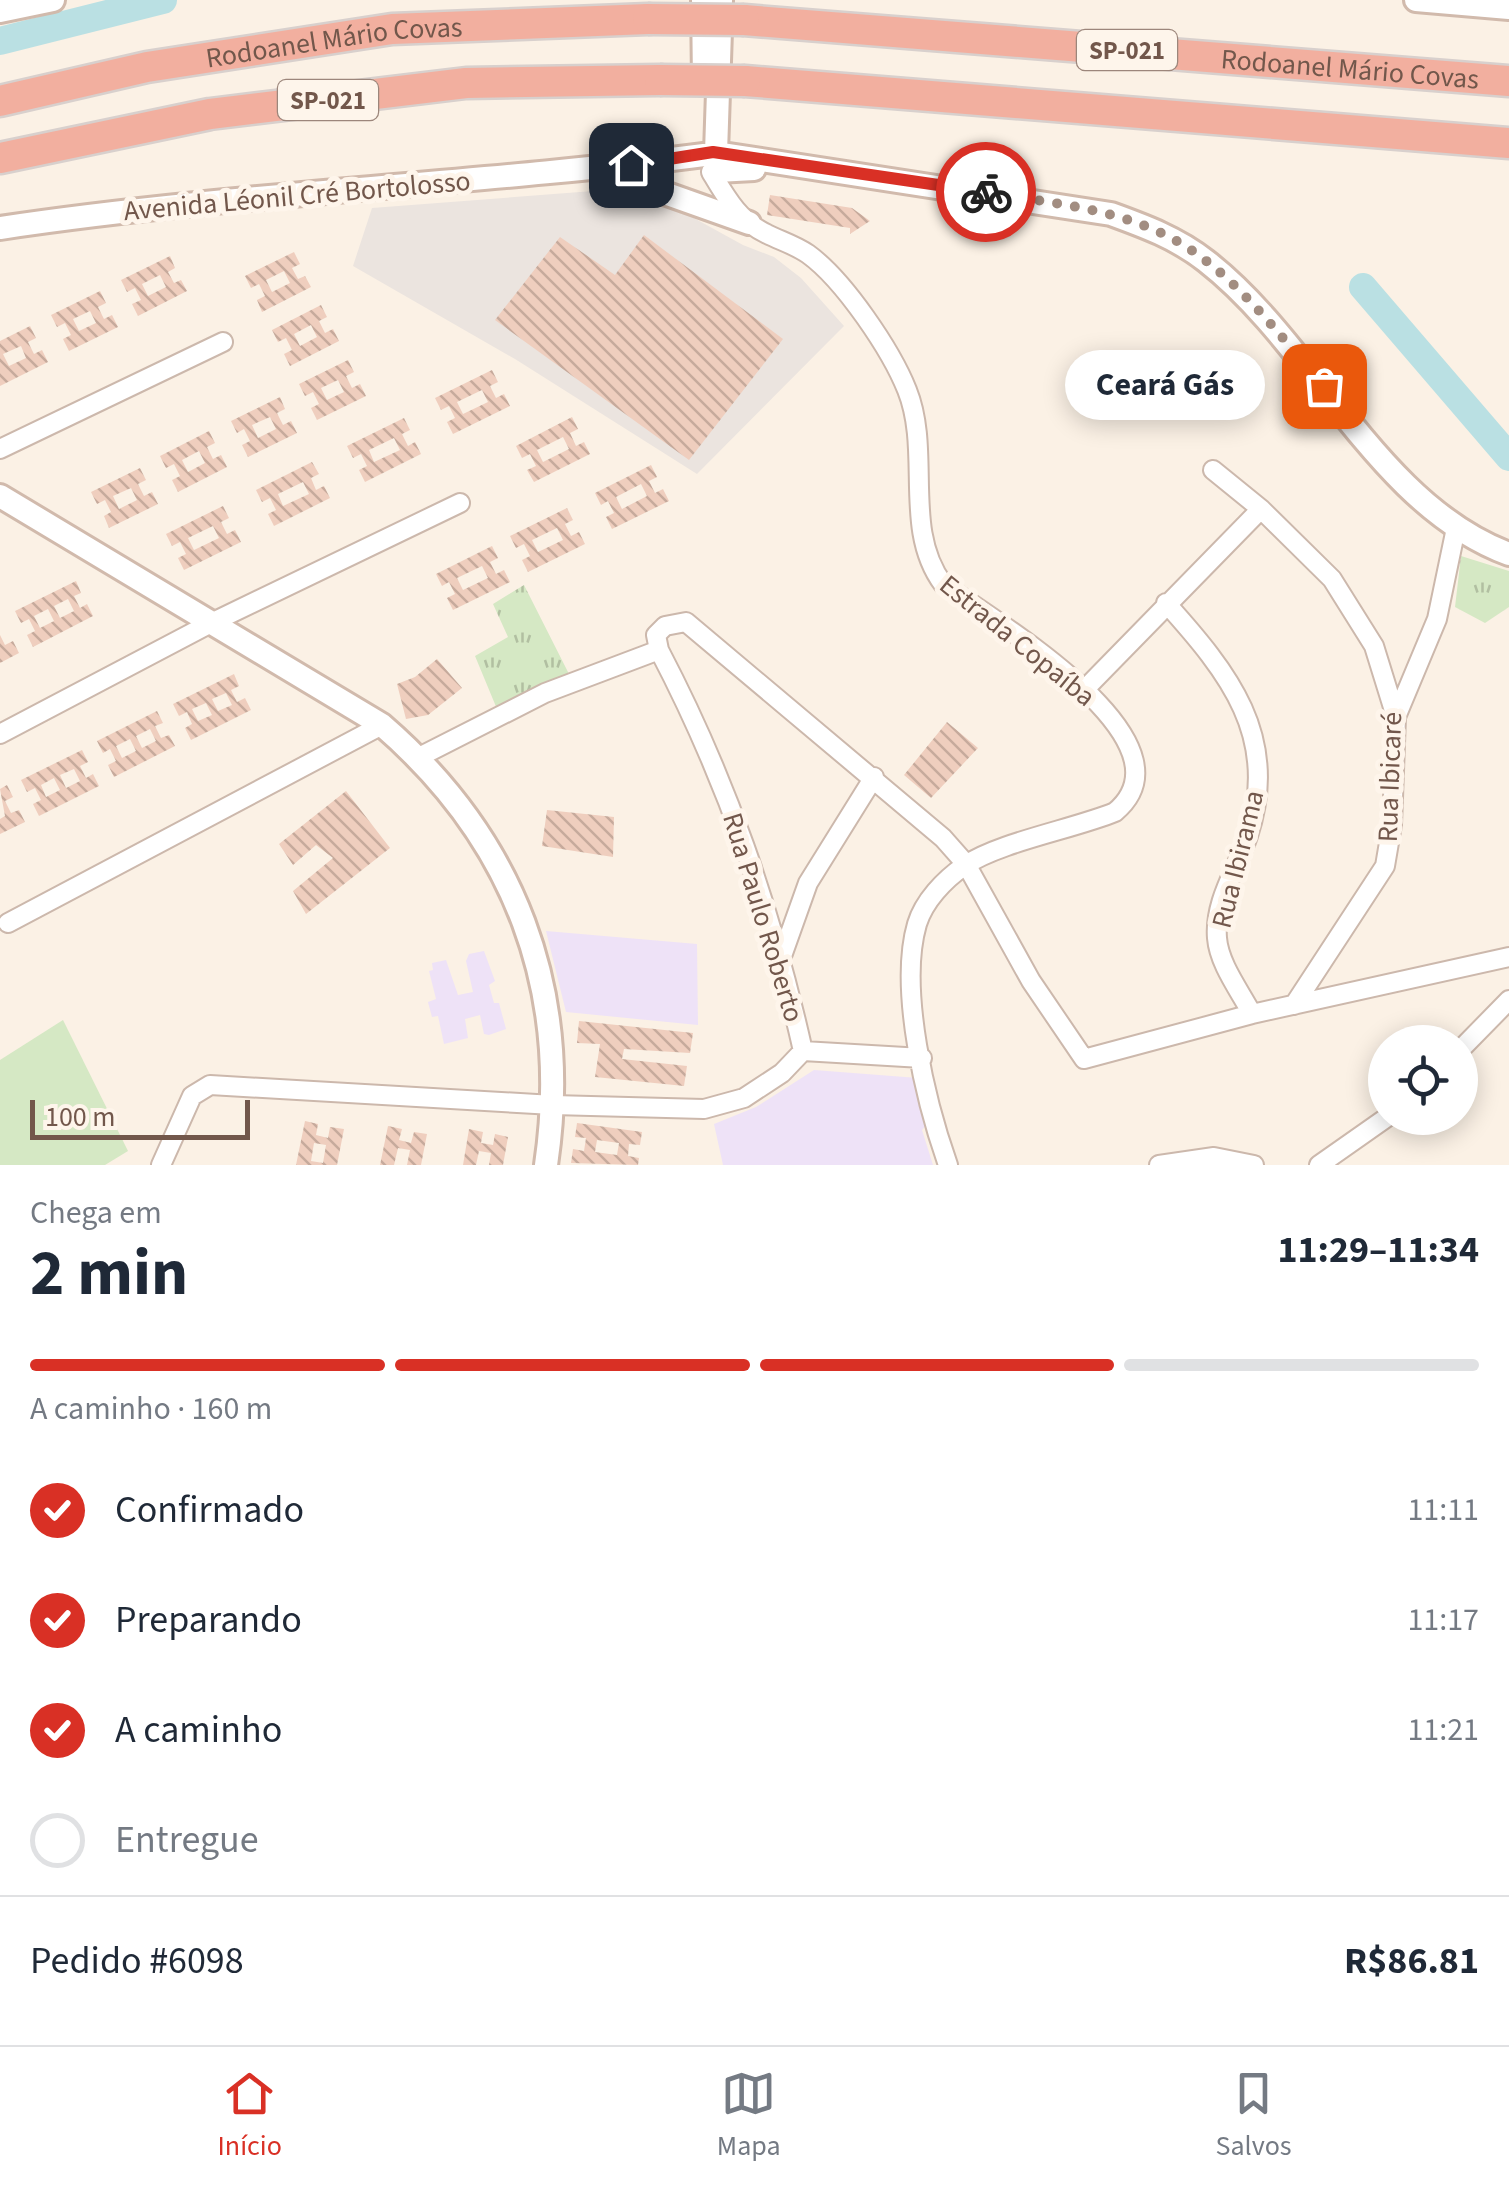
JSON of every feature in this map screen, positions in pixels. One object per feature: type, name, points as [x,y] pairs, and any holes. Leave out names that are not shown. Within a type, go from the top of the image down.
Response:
[{"type":"highway","name":"Rodoanel Mário Covas","points":[[0,102],[146,68],[392,29],[648,19],[733,10],[1509,81]]},
{"type":"highway","name":"Rodoanel Mário Covas","points":[[0,158],[210,114],[466,83],[660,80],[745,81],[1509,144]]},
{"type":"main road","points":[[0,12],[53,0]]},
{"type":"main road","points":[[703,0],[710,162]]},
{"type":"main road","points":[[1416,0],[1509,8]]},
{"type":"main road","points":[[710,162],[733,10]]},
{"type":"main road","name":"Avenida Léonil Cré Bortolosso","points":[[0,228],[140,207],[710,162],[808,166],[1110,214],[1183,245],[1246,299],[1414,494],[1456,528],[1509,554]]},
{"type":"main road","points":[[594,169],[638,180],[749,223]]},
{"type":"main road","points":[[0,496],[382,725],[419,758],[475,826],[508,879],[529,931],[547,1008],[553,1105],[546,1165]]},
{"type":"street","name":"Estrada Copaíba","points":[[710,162],[735,211],[749,223],[811,257],[890,358],[908,392],[915,422],[924,547],[931,568],[943,584],[1085,689],[1129,738],[1138,763],[1137,784],[1128,801],[1095,820],[966,864],[928,900],[917,924],[912,963],[922,1058],[945,1157]]},
{"type":"street","points":[[0,449],[223,342]]},
{"type":"street","name":"Rua Ibicaré","points":[[1213,470],[1262,509],[1348,601],[1374,646],[1396,716],[1392,825],[1385,866],[1294,1005]]},
{"type":"street","points":[[0,734],[210,624],[460,503]]},
{"type":"street","points":[[1085,689],[1262,509]]},
{"type":"street","points":[[1396,716],[1437,619],[1456,528]]},
{"type":"street","name":"Rua Ibirama","points":[[1166,604],[1233,684],[1254,736],[1255,811],[1223,894],[1217,940],[1252,1014]]},
{"type":"street","points":[[419,758],[546,694],[659,650],[660,630],[675,621],[686,622],[874,777],[966,864],[1031,981],[1084,1059],[1252,1014],[1509,957]]},
{"type":"street","name":"Rua Paulo Roberto","points":[[161,1165],[192,1096],[210,1085],[553,1105],[724,1106],[782,1073],[803,1051],[782,957],[712,752],[659,650]]},
{"type":"street","points":[[8,922],[382,725]]},
{"type":"street","points":[[782,957],[808,883],[874,777]]},
{"type":"street","points":[[1478,1032],[1509,1000]]},
{"type":"street","points":[[803,1051],[922,1058]]},
{"type":"street","points":[[1329,1163],[1368,1132]]},
{"type":"street","points":[[945,1157],[964,1165]]},
{"type":"street","points":[[1158,1165],[1214,1157],[1254,1165]]},
{"type":"shaded area","points":[[606,190],[661,200],[743,245],[774,257],[801,278],[844,326],[697,474],[515,359],[353,266],[372,208]]},
{"type":"shaded area","points":[[546,931],[697,944],[698,1025],[566,1012]]},
{"type":"shaded area","points":[[484,951],[495,981],[489,985],[494,1003],[499,1003],[506,1029],[484,1034],[480,1015],[465,1019],[468,1038],[444,1044],[438,1016],[432,1017],[428,1002],[436,999],[429,971],[433,970],[432,963],[446,960],[458,995],[473,992],[466,961],[469,954]]},
{"type":"shaded area","points":[[814,1070],[918,1078],[926,1125],[922,1130],[933,1165],[723,1165],[714,1124],[756,1107]]},
{"type":"green space","points":[[1461,556],[1509,571],[1509,607],[1485,623],[1455,607]]},
{"type":"green space","points":[[524,585],[569,674],[497,709],[475,656],[508,637],[493,604]]},
{"type":"green space","points":[[63,1020],[128,1151],[105,1165],[0,1165],[0,1060]]},
{"type":"building","points":[[770,195],[852,208],[870,221],[850,234],[850,228],[767,215]]},
{"type":"building","points":[[644,235],[783,339],[689,460],[495,320],[560,237],[615,275]]},
{"type":"building","points":[[294,252],[300,264],[292,268],[298,279],[305,276],[311,287],[262,312],[257,300],[265,296],[259,284],[251,288],[245,276]],"holes":[[[284,271],[290,283],[272,292],[266,280]]]},
{"type":"building","points":[[170,256],[175,268],[168,272],[174,283],[181,280],[187,291],[138,316],[132,304],[141,300],[135,288],[127,292],[121,280]],"holes":[[[160,275],[166,287],[148,296],[142,284]]]},
{"type":"building","points":[[100,291],[106,303],[98,307],[104,319],[112,315],[118,327],[69,351],[63,339],[71,335],[65,323],[57,327],[51,315]],"holes":[[[90,311],[96,323],[79,331],[73,319]]]},
{"type":"building","points":[[321,305],[327,317],[319,321],[325,333],[333,329],[339,341],[290,366],[284,354],[292,350],[286,338],[278,342],[272,330]],"holes":[[[311,325],[317,337],[300,346],[294,334]]]},
{"type":"building","points":[[30,326],[36,338],[28,342],[34,354],[42,350],[48,362],[0,386],[0,341]],"holes":[[[21,346],[26,358],[9,366],[3,354]]]},
{"type":"building","points":[[348,360],[354,372],[346,376],[352,388],[360,384],[366,396],[317,420],[311,408],[319,404],[313,392],[305,396],[299,384]],"holes":[[[338,380],[344,392],[327,400],[321,388]]]},
{"type":"building","points":[[492,370],[498,382],[490,386],[496,398],[504,394],[510,406],[453,434],[447,422],[455,418],[449,406],[441,410],[435,398]],"holes":[[[482,390],[488,402],[463,414],[457,402]]]},
{"type":"building","points":[[280,397],[285,409],[277,413],[283,425],[291,421],[297,433],[248,457],[242,445],[250,441],[244,429],[237,433],[231,421]],"holes":[[[270,417],[276,429],[258,438],[252,425]]]},
{"type":"building","points":[[572,417],[578,429],[570,433],[576,446],[584,442],[590,454],[534,482],[527,470],[536,466],[530,454],[522,458],[516,446]],"holes":[[[563,437],[569,449],[543,462],[537,450]]]},
{"type":"building","points":[[404,418],[410,430],[402,434],[408,446],[415,442],[421,454],[365,482],[359,470],[367,466],[361,454],[353,458],[347,446]],"holes":[[[394,438],[400,450],[374,462],[369,450]]]},
{"type":"building","points":[[209,431],[215,443],[207,447],[213,459],[221,455],[227,467],[178,492],[172,480],[180,476],[174,464],[166,468],[160,456]],"holes":[[[199,451],[205,463],[188,472],[182,460]]]},
{"type":"building","points":[[312,462],[319,474],[311,478],[316,490],[324,486],[330,498],[274,526],[268,514],[276,510],[270,498],[262,502],[256,490]],"holes":[[[303,482],[309,494],[283,506],[278,494]]]},
{"type":"building","points":[[651,465],[657,477],[649,481],[655,493],[663,489],[669,501],[612,529],[606,517],[614,513],[608,501],[601,505],[595,493]],"holes":[[[641,484],[647,496],[622,509],[616,497]]]},
{"type":"building","points":[[140,468],[146,480],[138,484],[144,496],[152,492],[158,504],[109,528],[104,516],[111,512],[105,500],[97,504],[91,492]],"holes":[[[131,488],[137,500],[119,509],[113,496]]]},
{"type":"building","points":[[223,506],[229,518],[221,522],[227,534],[235,530],[241,542],[184,570],[178,558],[186,554],[180,542],[172,546],[166,534]],"holes":[[[213,526],[219,538],[194,550],[188,538]]]},
{"type":"building","points":[[567,508],[573,520],[565,524],[571,536],[579,532],[585,544],[528,572],[522,560],[530,556],[524,544],[516,548],[510,536]],"holes":[[[557,528],[563,540],[538,552],[532,540]]]},
{"type":"building","points":[[492,546],[498,558],[490,562],[496,574],[504,570],[510,582],[453,610],[447,598],[455,594],[449,582],[442,586],[436,574]],"holes":[[[482,566],[488,578],[463,590],[457,578]]]},
{"type":"building","points":[[76,581],[81,593],[74,596],[80,608],[87,604],[93,616],[33,647],[27,635],[35,631],[29,619],[21,623],[15,611]],"holes":[[[68,599],[74,611],[60,618],[54,606]],[[48,609],[54,621],[40,628],[34,616]]]},
{"type":"building","points":[[0,635],[5,645],[13,641],[19,653],[0,663]]},
{"type":"building","points":[[437,659],[462,688],[428,715],[406,719],[397,684],[415,677]]},
{"type":"building","points":[[234,674],[239,686],[231,690],[237,702],[245,698],[251,710],[191,740],[185,728],[192,724],[187,712],[179,716],[173,704]],"holes":[[[226,693],[232,705],[218,711],[212,699]],[[206,703],[212,715],[198,721],[192,709]]]},
{"type":"building","points":[[157,711],[163,723],[155,726],[161,738],[169,735],[175,746],[114,777],[108,765],[116,761],[110,749],[103,753],[97,741]],"holes":[[[150,729],[156,741],[142,748],[136,736]],[[130,739],[136,751],[122,758],[116,746]]]},
{"type":"building","points":[[947,722],[978,748],[931,798],[904,775]]},
{"type":"building","points":[[82,750],[88,762],[80,766],[86,778],[93,774],[99,786],[39,816],[33,804],[41,800],[35,788],[27,792],[21,780]],"holes":[[[74,769],[80,781],[66,788],[60,775]],[[54,778],[60,790],[46,797],[41,785]]]},
{"type":"building","points":[[7,785],[13,797],[5,801],[11,813],[19,810],[25,822],[0,834],[0,819],[5,816],[0,789]]},
{"type":"building","points":[[346,791],[390,848],[306,914],[293,891],[333,858],[316,845],[293,865],[279,844]]},
{"type":"building","points":[[547,810],[614,817],[613,857],[542,846]]},
{"type":"building","points":[[579,1021],[693,1033],[690,1053],[624,1049],[622,1059],[687,1066],[684,1086],[595,1077],[600,1044],[577,1043]]},
{"type":"building","points":[[305,1121],[318,1124],[316,1135],[328,1138],[330,1127],[344,1129],[337,1165],[296,1165]],"holes":[[[314,1143],[326,1145],[323,1163],[311,1161]]]},
{"type":"building","points":[[577,1123],[642,1132],[640,1145],[629,1144],[628,1156],[639,1158],[638,1165],[571,1163],[573,1149],[584,1151],[586,1138],[575,1137]],"holes":[[[597,1140],[619,1143],[617,1155],[595,1152]]]},
{"type":"building","points":[[388,1126],[402,1129],[399,1140],[411,1143],[414,1132],[427,1134],[421,1165],[407,1165],[410,1150],[398,1148],[394,1165],[380,1165]]},
{"type":"building","points":[[469,1129],[483,1132],[481,1143],[493,1145],[495,1134],[508,1137],[503,1165],[489,1165],[491,1153],[479,1151],[476,1165],[463,1165]]},
{"type":"waterway","points":[[0,41],[163,0]]},
{"type":"waterway","points":[[1363,287],[1509,457]]},
{"type":"way so far","points":[[986,192],[1110,214],[1158,231],[1183,245],[1206,260],[1246,299],[1324,386]]},
{"type":"place","name":"Ceará Gás","points":[[1324,386]]},
{"type":"route","points":[[631,165],[713,152],[986,192]]}]
